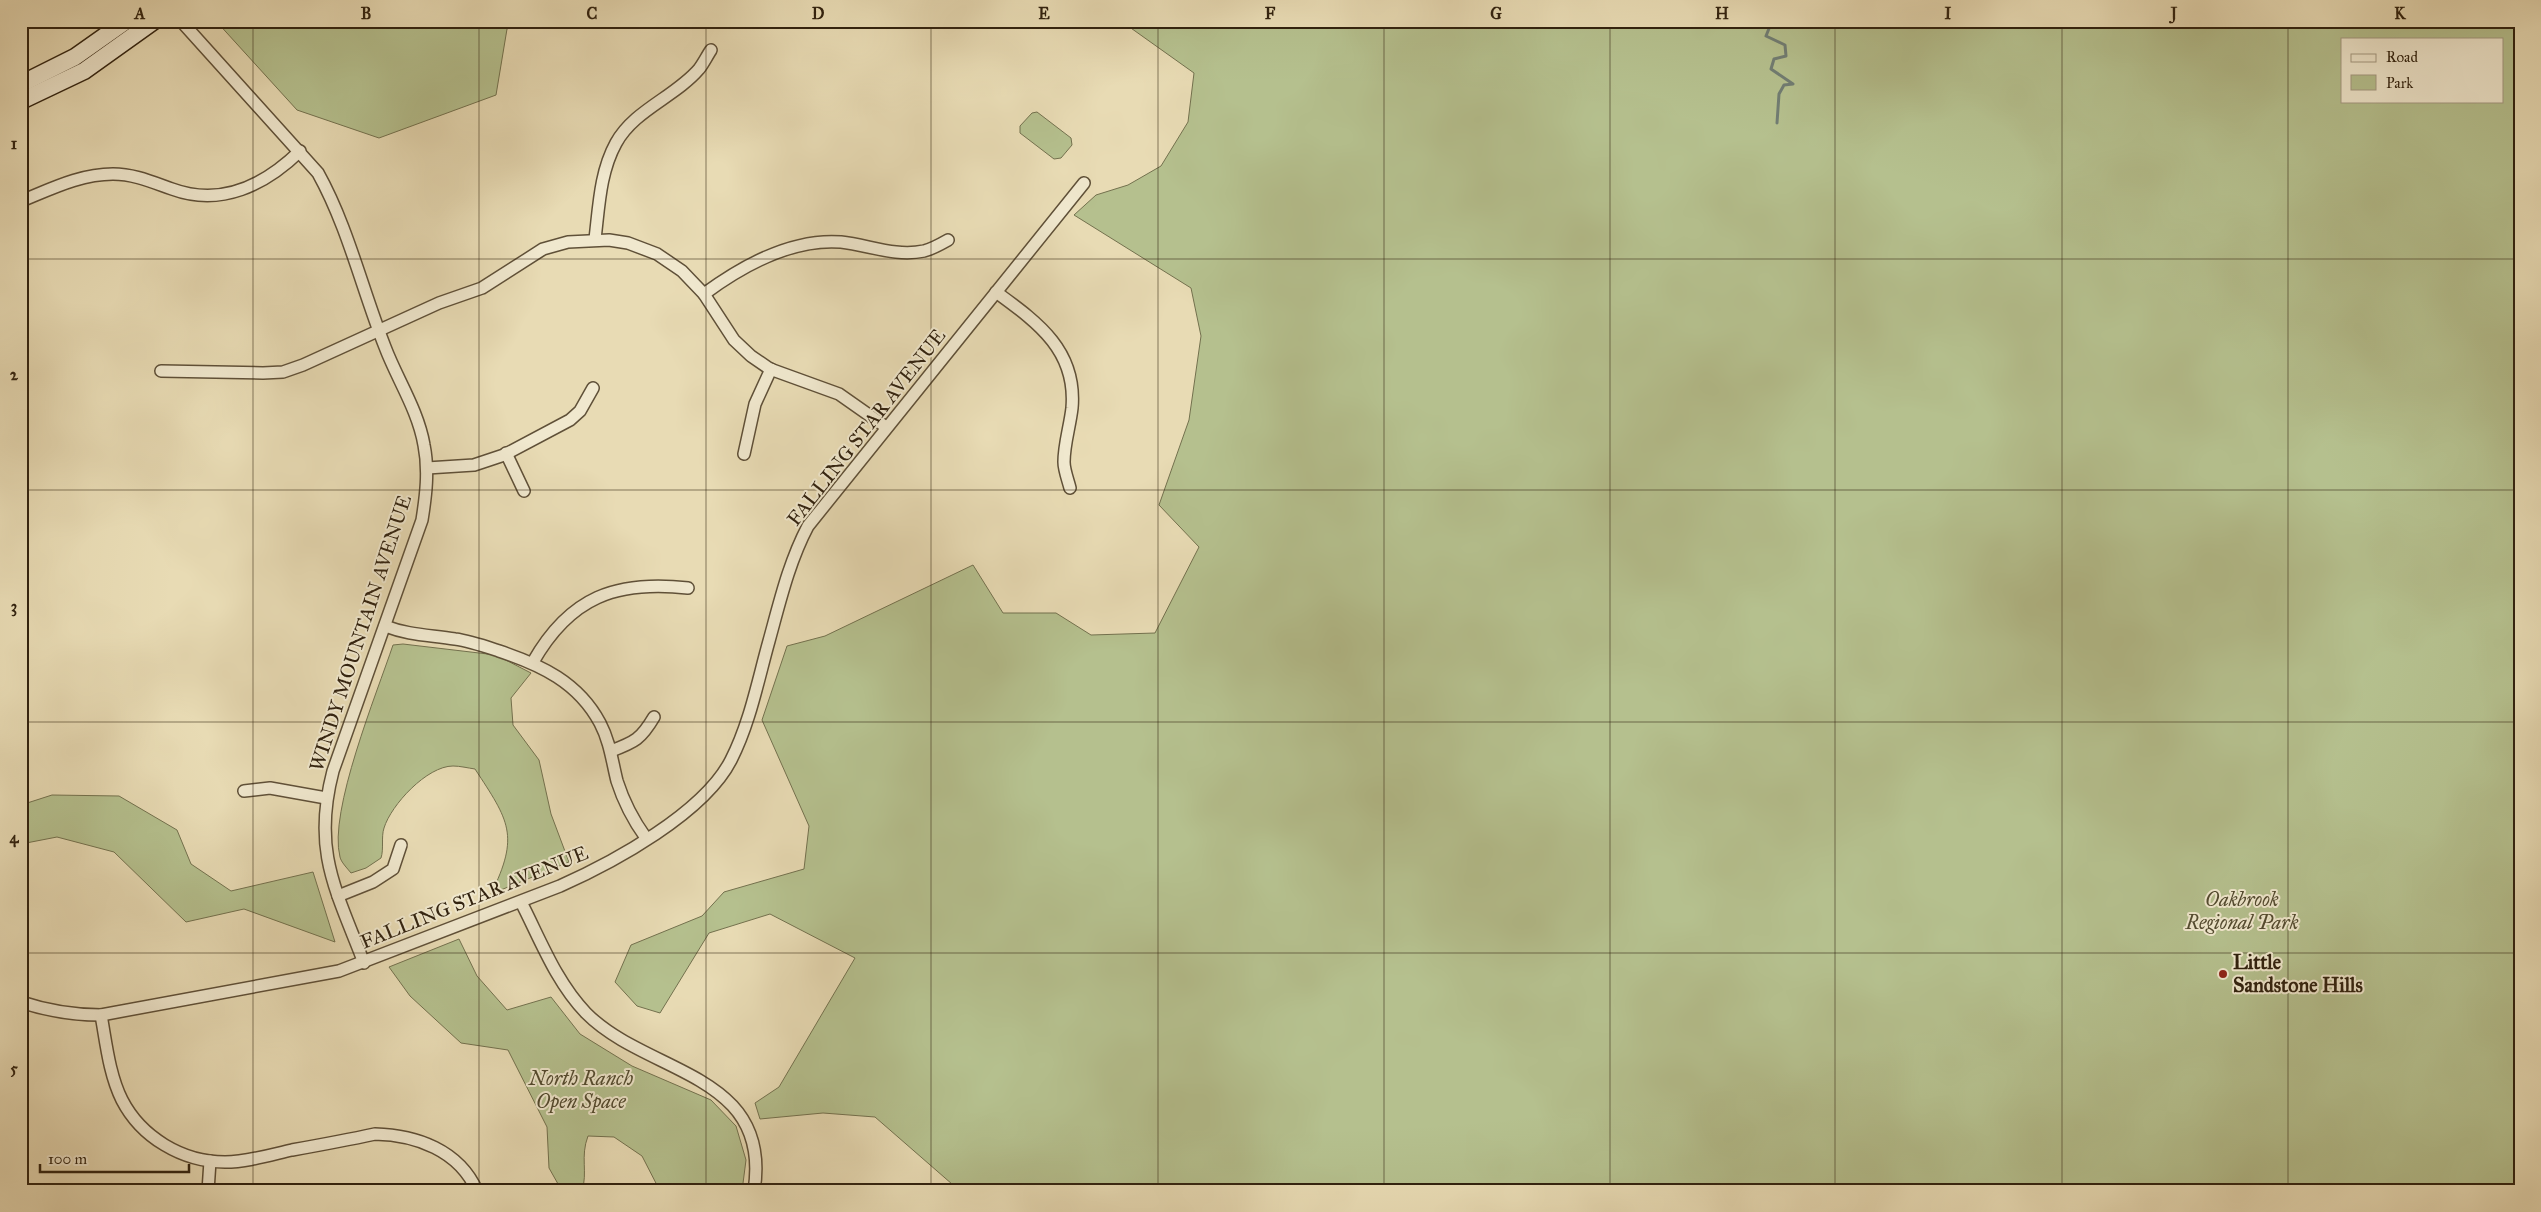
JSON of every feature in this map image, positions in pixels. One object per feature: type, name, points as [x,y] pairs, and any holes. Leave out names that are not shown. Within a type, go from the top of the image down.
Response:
[{"type":"main road","points":[[21,84],[75,57],[126,21]]},
{"type":"main road","points":[[21,101],[84,71],[154,21]]},
{"type":"street","name":"WINDY MOUNTAIN AVENUE","points":[[181,21],[318,173],[332,200],[378,330],[418,420],[424,445],[427,468],[426,495],[422,520],[333,771],[326,798],[325,850],[338,896],[364,963]]},
{"type":"street","points":[[595,239],[600,190],[608,160],[617,142],[637,119],[698,70],[711,50]]},
{"type":"street","points":[[21,201],[71,181],[96,174],[133,176],[195,195],[233,193],[269,178],[300,151]]},
{"type":"street","name":"FALLING STAR AVENUE","points":[[21,1002],[48,1011],[74,1015],[101,1015],[313,977],[364,963],[583,876],[646,838],[696,804],[714,786],[730,762],[745,727],[787,576],[799,543],[818,512],[1084,183]]},
{"type":"street","points":[[161,372],[283,372],[303,365],[439,303],[482,288],[522,260],[543,250],[568,242],[595,239],[628,243],[657,254],[682,271],[704,294],[734,340],[751,356],[771,369],[839,394],[886,427]]},
{"type":"street","points":[[704,294],[742,269],[782,251],[802,245],[841,242],[884,251],[905,253],[925,251],[948,240]]},
{"type":"street","points":[[996,292],[1044,329],[1057,346],[1067,367],[1071,386],[1072,406],[1064,463],[1070,488]]},
{"type":"street","points":[[744,454],[756,404],[771,369]]},
{"type":"street","points":[[427,468],[474,465],[506,453],[570,420],[580,411],[593,388]]},
{"type":"street","points":[[506,453],[524,491]]},
{"type":"street","points":[[533,662],[544,642],[559,624],[576,610],[596,598],[637,586],[661,585],[688,588]]},
{"type":"street","points":[[385,626],[414,635],[469,641],[533,662],[577,690],[601,724],[611,751],[623,800],[631,818],[646,838]]},
{"type":"street","points":[[611,751],[633,742],[644,734],[654,716]]},
{"type":"street","points":[[244,791],[270,788],[326,798]]},
{"type":"street","points":[[338,896],[373,882],[393,869],[401,845]]},
{"type":"street","points":[[521,902],[560,978],[586,1012],[604,1029],[626,1044],[699,1079],[728,1100],[746,1126],[752,1141],[756,1172],[754,1191]]},
{"type":"street","points":[[101,1015],[115,1083],[131,1115],[145,1131],[163,1145],[184,1155],[210,1161],[240,1161],[375,1134],[396,1134],[421,1140],[445,1154],[465,1172],[477,1191]]},
{"type":"street","points":[[208,1191],[210,1161]]},
{"type":"green space","points":[[216,21],[521,21],[507,29],[496,95],[379,138],[297,110]]},
{"type":"green space","name":"Oakbrook Regional Park","points":[[1121,21],[2520,21],[2520,1191],[960,1191],[875,1117],[823,1113],[760,1119],[755,1103],[779,1087],[855,958],[770,914],[709,933],[660,1013],[637,1006],[615,982],[631,945],[702,916],[724,892],[804,869],[809,826],[762,720],[787,646],[825,636],[973,565],[1003,613],[1056,613],[1091,635],[1155,633],[1199,547],[1159,505],[1189,420],[1201,336],[1191,288],[1074,215],[1096,195],[1128,185],[1161,166],[1188,122],[1194,73]]},
{"type":"green space","points":[[1037,112],[1071,138],[1072,145],[1061,158],[1054,159],[1020,133],[1020,126],[1032,113]]},
{"type":"green space","points":[[403,644],[496,655],[531,673],[511,698],[513,725],[539,760],[551,814],[569,862],[491,894],[506,857],[507,829],[496,802],[475,769],[453,766],[432,772],[411,788],[402,798],[384,828],[381,858],[366,868],[351,873],[344,865],[340,857],[338,837],[347,783],[366,721],[393,645]]},
{"type":"green space","points":[[52,795],[119,796],[177,830],[191,864],[231,891],[313,872],[335,942],[244,909],[186,922],[114,852],[57,837],[21,844],[21,805]]},
{"type":"green space","name":"North Ranch Open Space","points":[[459,939],[477,976],[507,1010],[551,997],[580,1034],[632,1066],[711,1100],[736,1126],[746,1160],[742,1191],[660,1191],[642,1156],[614,1137],[588,1136],[582,1191],[562,1191],[549,1168],[547,1127],[508,1050],[461,1043],[410,996],[389,967]]},
{"type":"waterway","points":[[1772,21],[1766,36],[1785,45],[1786,56],[1774,59],[1771,69],[1793,84],[1784,85],[1779,94],[1777,123]]},
{"type":"place","name":"Little Sandstone Hills","points":[[2223,974]]}]
